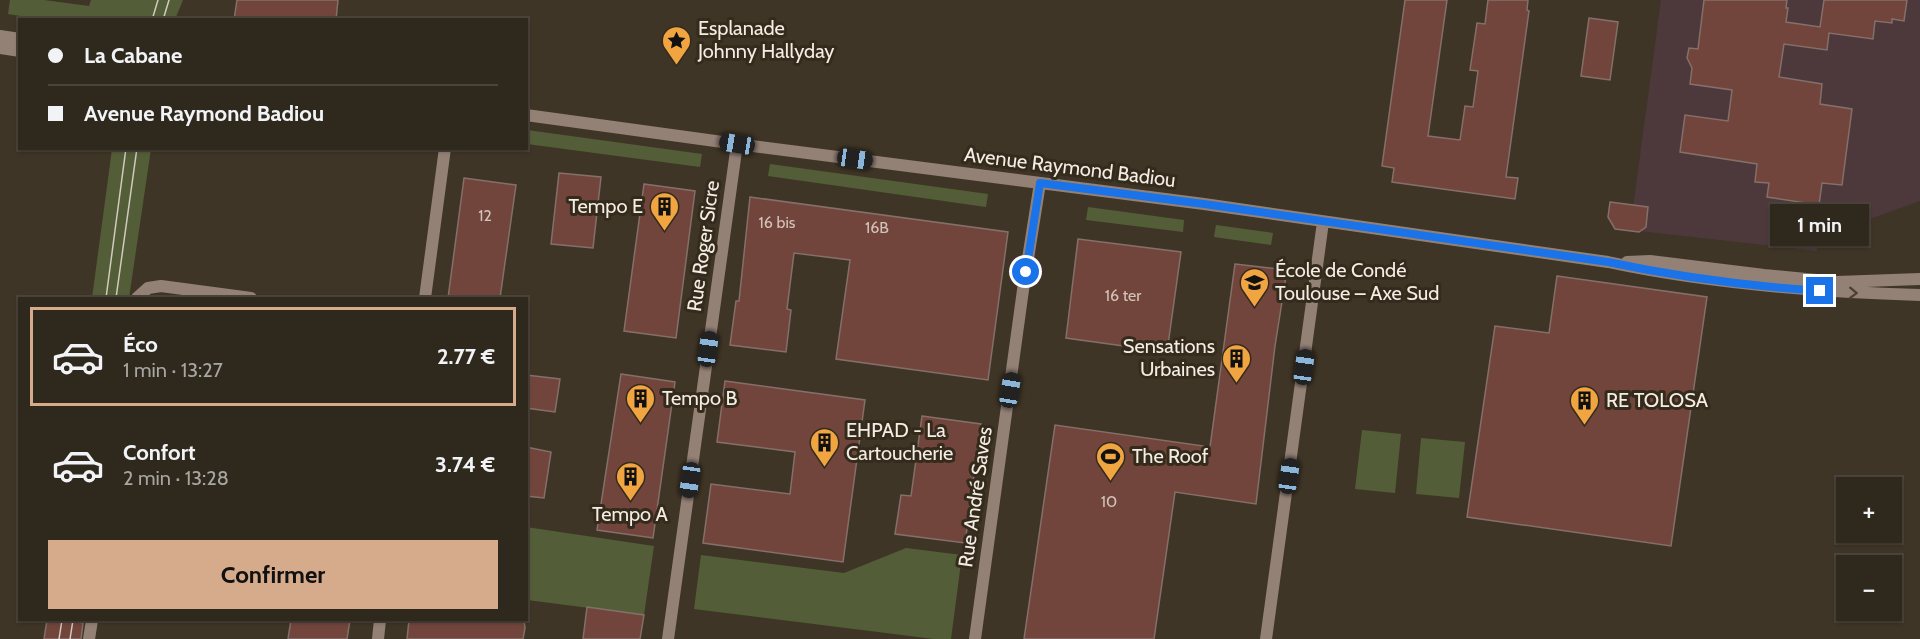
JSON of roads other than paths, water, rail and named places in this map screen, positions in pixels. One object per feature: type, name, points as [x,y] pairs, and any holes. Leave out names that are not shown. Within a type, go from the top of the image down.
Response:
[{"type":"street","points":[[0,36],[18,39]]},
{"type":"street","points":[[0,48],[18,51]]},
{"type":"street","name":"Avenue Raymond Badiou","points":[[528,115],[1323,222],[1608,262],[1651,271],[1762,287],[1920,296]]},
{"type":"street","name":"Rue Roger Sicre","points":[[668,639],[737,144]]},
{"type":"street","points":[[425,297],[446,150]]},
{"type":"street","name":"Rue André Saves","points":[[975,639],[1040,183]]},
{"type":"street","points":[[1266,639],[1323,222]]},
{"type":"street","name":"Avenue Raymond Badiou","points":[[1608,262],[1650,261],[1837,282],[1920,279]]},
{"type":"street","points":[[138,297],[148,288],[161,286],[244,297]]},
{"type":"street","points":[[89,639],[92,621]]},
{"type":"street","points":[[378,639],[380,621]]},
{"type":"tram line","points":[[153,18],[158,0]]},
{"type":"tram line","points":[[164,18],[169,0]]},
{"type":"tram line","points":[[106,297],[126,150]]},
{"type":"tram line","points":[[116,297],[137,150]]},
{"type":"tram line","points":[[59,639],[62,621]]},
{"type":"tram line","points":[[70,639],[73,621]]},
{"type":"place","name":"Esplanade Johnny Hallyday","points":[[677,66]]},
{"type":"place","name":"Tempo E","points":[[664,232]]},
{"type":"place","name":"École de Condé Toulouse – Axe Sud","points":[[1254,308]]},
{"type":"place","name":"Sensations Urbaines","points":[[1236,384]]},
{"type":"place","name":"Tempo B","points":[[641,424]]},
{"type":"place","name":"RE TOLOSA","points":[[1585,426]]},
{"type":"place","name":"EHPAD - La Cartoucherie","points":[[825,468]]},
{"type":"place","name":"The Roof","points":[[1111,482]]},
{"type":"place","name":"Tempo A","points":[[630,502]]}]
